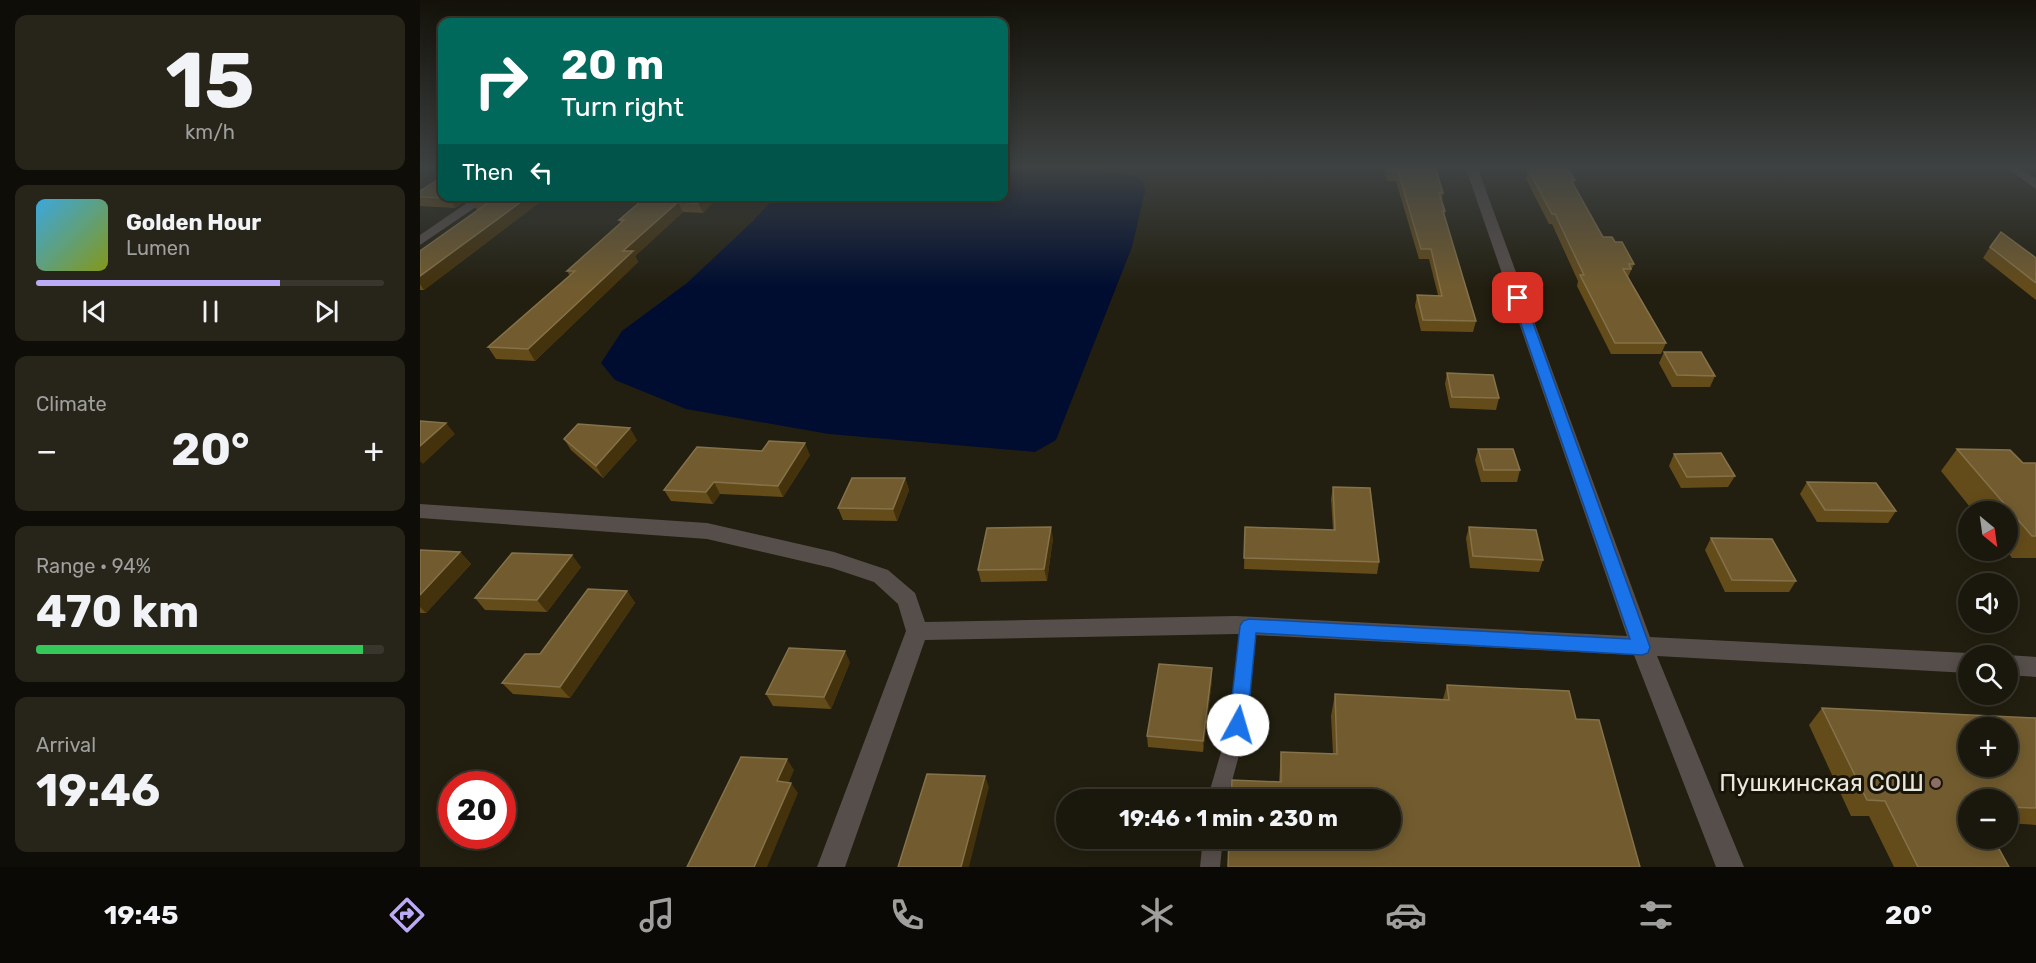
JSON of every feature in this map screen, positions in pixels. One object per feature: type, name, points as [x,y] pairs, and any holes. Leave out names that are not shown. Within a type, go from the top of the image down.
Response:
[{"type":"street","points":[[420,241],[471,206]]},
{"type":"street","points":[[1485,206],[1642,647],[1730,867]]},
{"type":"street","points":[[420,512],[707,531],[834,560],[881,576],[907,599],[917,631],[831,867]]},
{"type":"street","points":[[917,631],[1249,626],[1958,663]]},
{"type":"street","points":[[2018,666],[2036,667]]},
{"type":"lane","points":[[1219,789],[1238,725],[1249,626]]},
{"type":"lane","points":[[1210,867],[1212,849]]},
{"type":"water","points":[[766,206],[1141,206],[1132,247],[1056,440],[1035,452],[829,434],[686,409],[615,380],[601,363],[622,331],[687,283]]},
{"type":"building","points":[[483,206],[515,206],[420,276],[420,251]]},
{"type":"building","points":[[635,206],[673,206],[623,251],[633,251],[528,349],[488,347],[575,271],[567,271],[624,220],[619,220]]},
{"type":"building","points":[[1408,206],[1443,206],[1476,321],[1423,320],[1417,295],[1442,296],[1431,249],[1421,249]]},
{"type":"building","points":[[1548,206],[1586,206],[1603,237],[1612,237],[1615,242],[1622,242],[1634,264],[1629,264],[1631,269],[1623,269],[1666,343],[1615,343],[1580,275],[1584,275],[1555,214],[1552,214]]},
{"type":"building","points":[[2001,232],[2036,258],[2036,283],[1990,247]]},
{"type":"building","points":[[1664,352],[1701,352],[1715,376],[1677,375]]},
{"type":"building","points":[[1447,373],[1493,375],[1499,398],[1452,397]]},
{"type":"building","points":[[420,421],[446,423],[420,446]]},
{"type":"building","points":[[578,424],[630,428],[596,466],[564,439]]},
{"type":"building","points":[[769,441],[805,443],[778,486],[714,482],[706,492],[664,490],[697,447],[762,451]]},
{"type":"building","points":[[1478,449],[1513,449],[1520,470],[1484,470]]},
{"type":"building","points":[[1957,449],[2010,450],[2023,463],[2036,463],[2036,536],[2032,536],[2018,520],[2018,501],[2002,501]]},
{"type":"building","points":[[1721,453],[1735,476],[1687,477],[1674,454]]},
{"type":"building","points":[[852,478],[905,478],[893,509],[838,508]]},
{"type":"building","points":[[1807,482],[1876,483],[1896,511],[1825,510]]},
{"type":"building","points":[[1333,487],[1370,488],[1379,562],[1244,558],[1245,527],[1335,530]]},
{"type":"building","points":[[1051,527],[1044,569],[978,570],[987,528]]},
{"type":"building","points":[[1469,527],[1536,530],[1543,560],[1473,556]]},
{"type":"building","points":[[1711,538],[1772,539],[1796,581],[1732,580]]},
{"type":"building","points":[[420,550],[460,552],[420,595]]},
{"type":"building","points":[[512,553],[572,555],[537,600],[475,598]]},
{"type":"building","points":[[588,589],[627,591],[560,687],[502,683],[525,654],[540,654]]},
{"type":"building","points":[[789,648],[845,651],[824,697],[766,694]]},
{"type":"building","points":[[1159,664],[1212,668],[1203,741],[1147,736]]},
{"type":"building","points":[[1447,685],[1569,691],[1576,719],[1599,720],[1640,867],[1228,867],[1229,849],[1401,849],[1401,789],[1232,789],[1232,780],[1281,782],[1281,752],[1337,754],[1335,694],[1449,700]]},
{"type":"building","name":"Пушкинская СОШ","points":[[1822,708],[2015,717],[1958,717],[1958,777],[2018,777],[2018,717],[2036,718],[2036,808],[2018,807],[2018,789],[1958,789],[1958,849],[1999,849],[2009,867],[1918,867],[1885,801],[1867,800]]},
{"type":"building","points":[[741,757],[787,759],[777,781],[791,783],[754,867],[687,867]]},
{"type":"building","points":[[927,774],[985,776],[961,867],[898,867]]},
{"type":"place","name":"Пушкинская СОШ","points":[[1936,783]]},
{"type":"route","points":[[1238,725],[1249,626],[1642,647],[1518,298]]}]
